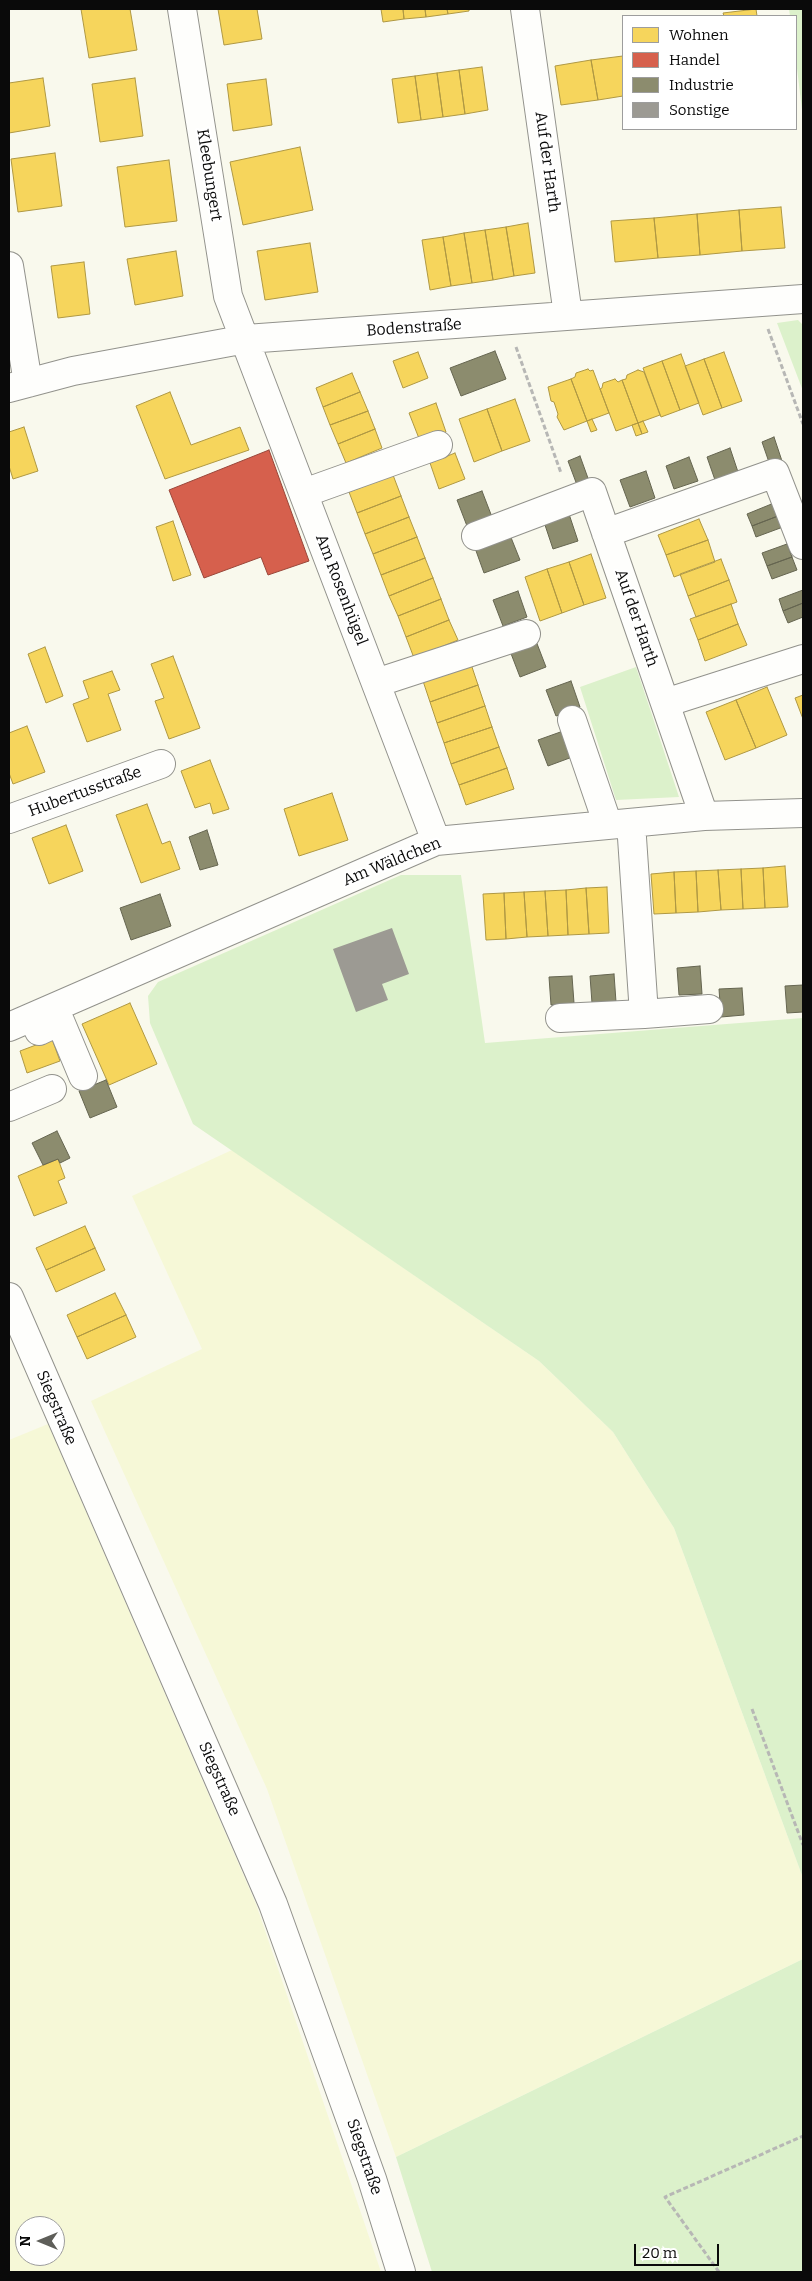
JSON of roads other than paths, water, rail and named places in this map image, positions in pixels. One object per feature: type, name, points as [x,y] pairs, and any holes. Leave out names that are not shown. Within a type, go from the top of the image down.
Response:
[{"type":"street","name":"Kleebungert","points":[[182,9],[228,296],[246,339]]},
{"type":"street","name":"Auf der Harth","points":[[525,9],[568,316]]},
{"type":"street","name":"Bodenstraße","points":[[9,266],[18,386],[73,371],[246,339],[513,322],[568,316],[803,299]]},
{"type":"street","name":"Am Rosenhügel","points":[[246,339],[436,841]]},
{"type":"street","points":[[304,493],[438,445]]},
{"type":"street","points":[[606,532],[775,473],[803,545]]},
{"type":"street","name":"Auf der Harth","points":[[476,536],[592,492],[704,816]]},
{"type":"street","points":[[376,683],[526,634]]},
{"type":"street","points":[[665,703],[803,659]]},
{"type":"street","points":[[572,720],[620,824],[644,1014]]},
{"type":"street","name":"Hubertusstraße","points":[[9,819],[161,764]]},
{"type":"street","name":"Am Wäldchen","points":[[21,1022],[436,841],[704,816],[803,813]]},
{"type":"street","points":[[560,1018],[709,1010]]},
{"type":"street","points":[[21,1022],[39,1031],[60,1021],[83,1076]]},
{"type":"street","points":[[9,1107],[52,1089]]},
{"type":"street","name":"Siegstraße","points":[[9,1297],[273,1904],[372,2179],[400,2272]]}]
